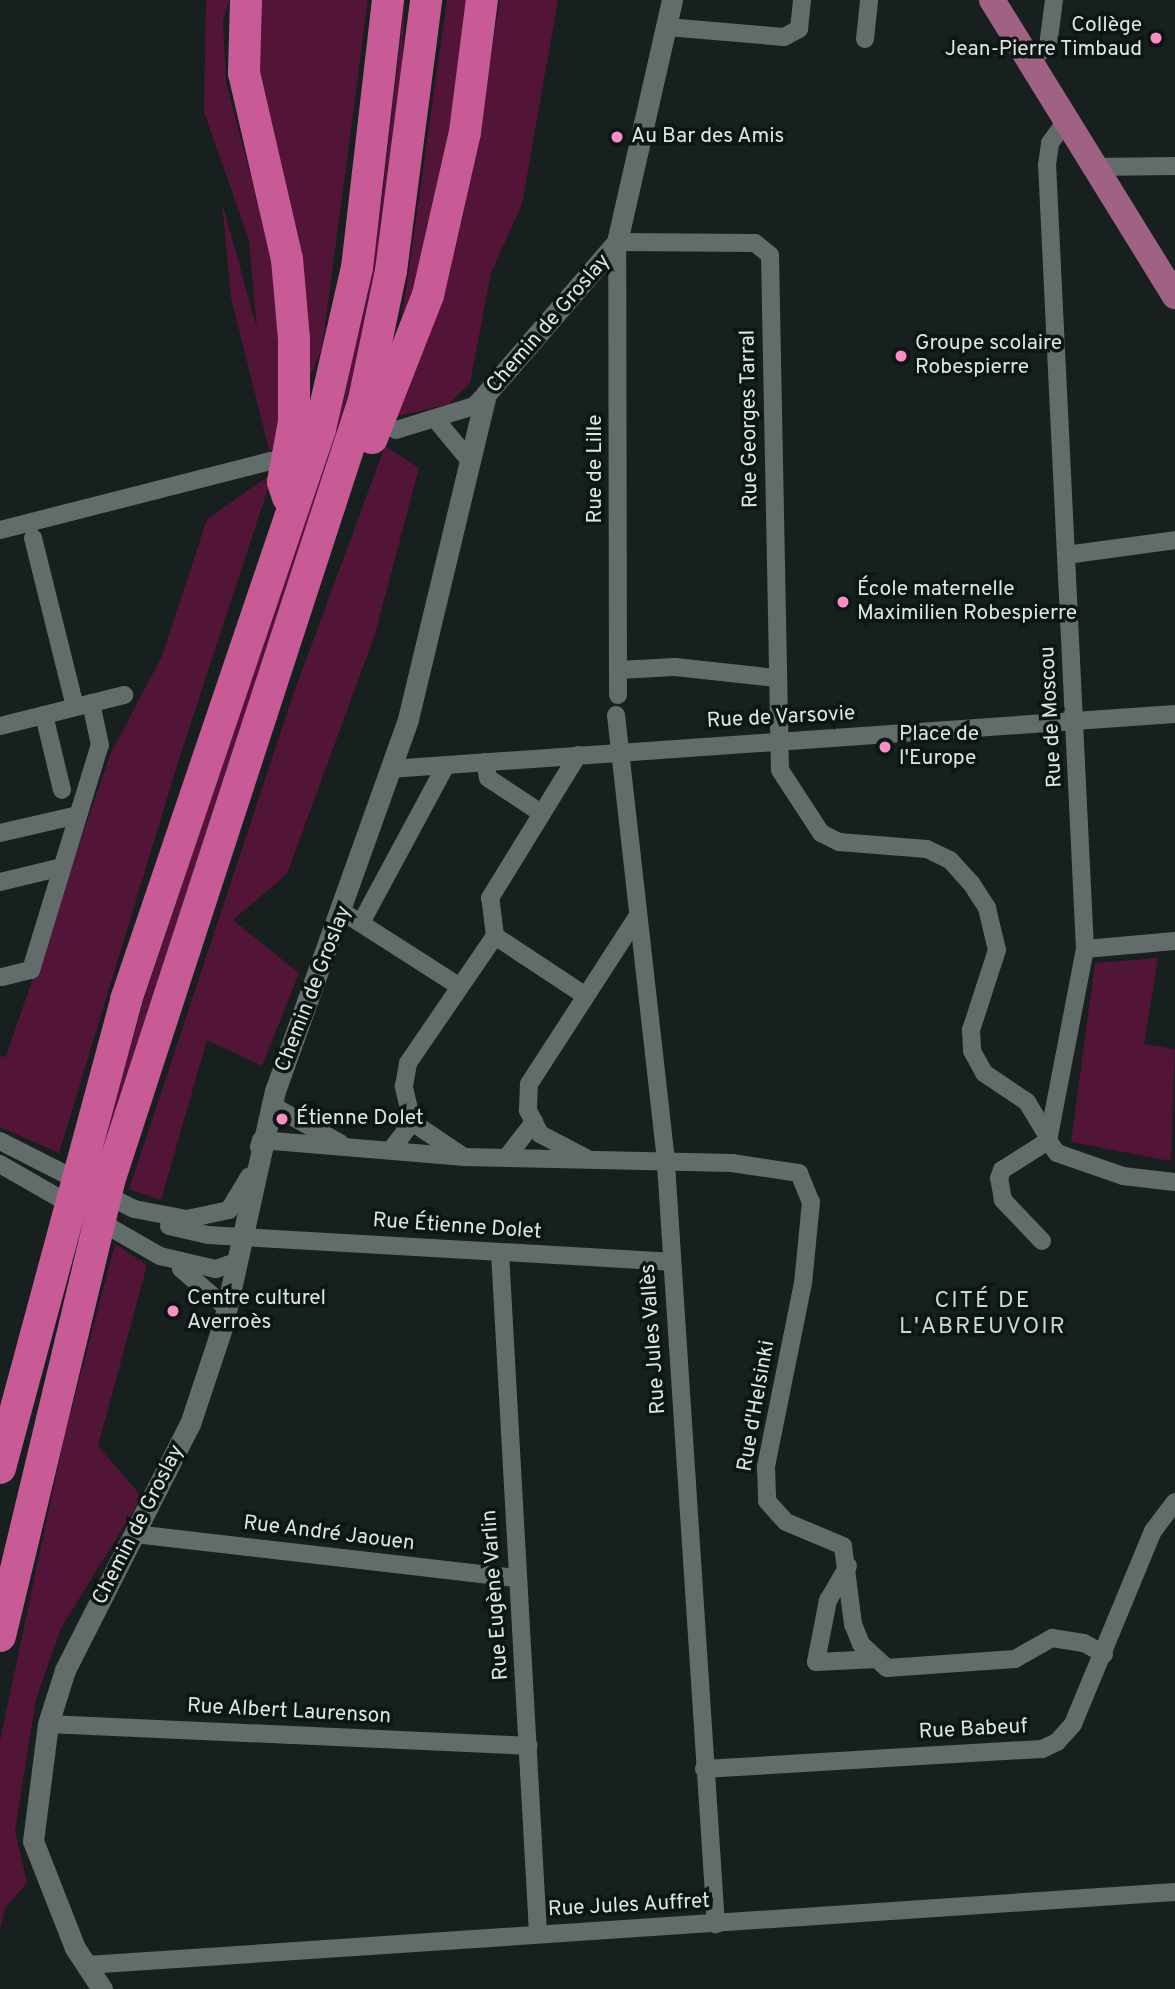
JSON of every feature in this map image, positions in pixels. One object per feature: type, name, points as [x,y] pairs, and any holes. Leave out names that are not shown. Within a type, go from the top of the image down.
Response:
[{"type":"highway","points":[[246,0],[244,73],[287,258],[294,422],[283,482],[293,512]]},
{"type":"highway","points":[[0,1468],[80,1158],[174,853],[293,512],[349,314],[378,120],[388,0]]},
{"type":"highway","points":[[0,1636],[90,1250],[111,1175],[347,468],[391,271],[426,0]]},
{"type":"highway","points":[[347,468],[368,449],[428,295],[465,131],[484,7]]},
{"type":"main road","points":[[992,0],[1063,125],[1175,296]]},
{"type":"street","name":"Chemin de Groslay","points":[[102,1989],[87,1965],[33,1841],[48,1724],[65,1670],[190,1424],[227,1308],[261,1140],[271,1105],[353,917],[390,769],[408,719],[486,394],[617,242],[672,0]]},
{"type":"street","points":[[667,27],[785,37],[799,29],[802,0]]},
{"type":"street","points":[[866,39],[869,0]]},
{"type":"street","points":[[1027,62],[1048,46],[1054,0]]},
{"type":"street","name":"Rue de Moscou","points":[[1048,1138],[1085,949],[1047,165],[1050,143],[1063,125]]},
{"type":"street","points":[[1092,167],[1175,166]]},
{"type":"street","name":"Rue de Lille","points":[[617,242],[618,695]]},
{"type":"street","name":"Rue Georges Tarral","points":[[617,242],[754,243],[771,256],[780,769],[821,833],[839,842],[927,849],[950,860],[982,900],[997,950],[971,1030],[972,1051],[984,1073],[1027,1102],[1048,1138]]},
{"type":"street","points":[[396,430],[436,420],[474,406],[486,394]]},
{"type":"street","points":[[436,420],[470,461]]},
{"type":"street","points":[[0,530],[271,461]]},
{"type":"street","points":[[2,976],[31,970],[100,745],[83,705],[33,538]]},
{"type":"street","points":[[1066,555],[1175,540]]},
{"type":"street","points":[[618,670],[675,667],[777,678]]},
{"type":"street","points":[[0,726],[124,695]]},
{"type":"street","name":"Rue de Varsovie","points":[[390,769],[1175,714]]},
{"type":"street","points":[[44,715],[62,790]]},
{"type":"street","points":[[616,715],[617,752]]},
{"type":"street","name":"Rue Jules Vallès","points":[[617,752],[666,1164],[670,1262],[716,1924]]},
{"type":"street","points":[[465,1157],[412,1122],[404,1086],[408,1063],[457,985],[495,936],[490,898],[578,755]]},
{"type":"street","points":[[485,762],[488,778],[541,813]]},
{"type":"street","points":[[446,765],[353,917],[385,942],[457,985]]},
{"type":"street","points":[[0,833],[78,815]]},
{"type":"street","points":[[0,882],[62,867]]},
{"type":"street","points":[[595,1162],[540,1134],[534,1122],[528,1084],[534,1068],[637,917]]},
{"type":"street","points":[[495,936],[584,995]]},
{"type":"street","points":[[1085,949],[1175,941]]},
{"type":"street","points":[[271,1105],[346,1146]]},
{"type":"street","points":[[391,1150],[412,1122]]},
{"type":"street","points":[[506,1158],[534,1122]]},
{"type":"street","points":[[1042,1241],[1003,1200],[999,1178],[1002,1170],[1048,1138],[1057,1153],[1124,1175],[1175,1182]]},
{"type":"street","points":[[134,1209],[187,1219],[229,1210],[244,1194],[261,1140],[465,1157],[666,1164]]},
{"type":"street","name":"Rue Étienne Dolet","points":[[0,1141],[171,1227],[241,1236],[670,1262]]},
{"type":"street","name":"Rue d'Helsinki","points":[[666,1164],[732,1163],[799,1173],[811,1202],[803,1283],[766,1467],[767,1501],[786,1522],[843,1546],[848,1566]]},
{"type":"street","points":[[0,1164],[207,1285],[227,1308]]},
{"type":"street","name":"Rue Eugène Varlin","points":[[500,1253],[538,1933]]},
{"type":"street","points":[[160,1256],[216,1269],[235,1262]]},
{"type":"street","name":"Rue Babeuf","points":[[704,1769],[1042,1749],[1073,1724],[1153,1531],[1175,1502]]},
{"type":"street","name":"Rue André Jaouen","points":[[135,1534],[517,1578]]},
{"type":"street","points":[[848,1566],[828,1600],[816,1662],[877,1659]]},
{"type":"street","points":[[848,1566],[853,1624],[877,1659],[887,1668],[1015,1659],[1052,1638],[1084,1643],[1104,1654]]},
{"type":"street","name":"Rue Albert Laurenson","points":[[48,1724],[528,1746]]},
{"type":"street","name":"Rue Jules Auffret","points":[[87,1965],[1175,1892]]},
{"type":"shaded area","points":[[206,0],[229,0],[223,21],[226,83],[272,255],[283,323],[278,447],[269,450],[231,298],[222,202],[257,329],[249,240],[204,112]]},
{"type":"shaded area","points":[[255,0],[368,0],[322,349],[306,385],[260,105]]},
{"type":"shaded area","points":[[405,0],[401,89],[379,256],[353,376],[330,460],[86,1201],[145,996],[329,444],[380,215]]},
{"type":"shaded area","points":[[447,0],[475,0],[424,275],[401,324]]},
{"type":"shaded area","points":[[500,0],[558,0],[522,204],[491,273],[470,383],[449,404],[394,417],[463,216]]},
{"type":"shaded area","points":[[385,446],[419,468],[375,634],[287,874],[233,920],[299,973],[262,1066],[207,1040],[161,1200],[129,1189],[293,695]]},
{"type":"shaded area","points":[[273,473],[179,759],[59,1153],[0,1127],[0,1057],[6,1056],[110,755],[162,656],[207,519]]},
{"type":"shaded area","points":[[1158,958],[1144,1044],[1175,1049],[1171,1161],[1071,1142],[1095,963]]},
{"type":"shaded area","points":[[115,1244],[147,1265],[98,1446],[142,1497],[61,1628],[36,1699],[15,1831],[27,1883],[5,1908],[0,1929],[0,1741],[64,1438]]},
{"type":"place","name":"Collège Jean-Pierre Timbaud","points":[[1156,38]]},
{"type":"place","name":"Au Bar des Amis","points":[[617,137]]},
{"type":"place","name":"Groupe scolaire Robespierre","points":[[901,356]]},
{"type":"place","name":"École maternelle Maximilien Robespierre","points":[[843,602]]},
{"type":"place","name":"Place de l'Europe","points":[[885,747]]},
{"type":"place","name":"Étienne Dolet","points":[[282,1119]]},
{"type":"place","name":"Centre culturel Averroès","points":[[173,1311]]},
{"type":"district","name":"CITÉ DE L'ABREUVOIR","points":[[983,1315]]}]
